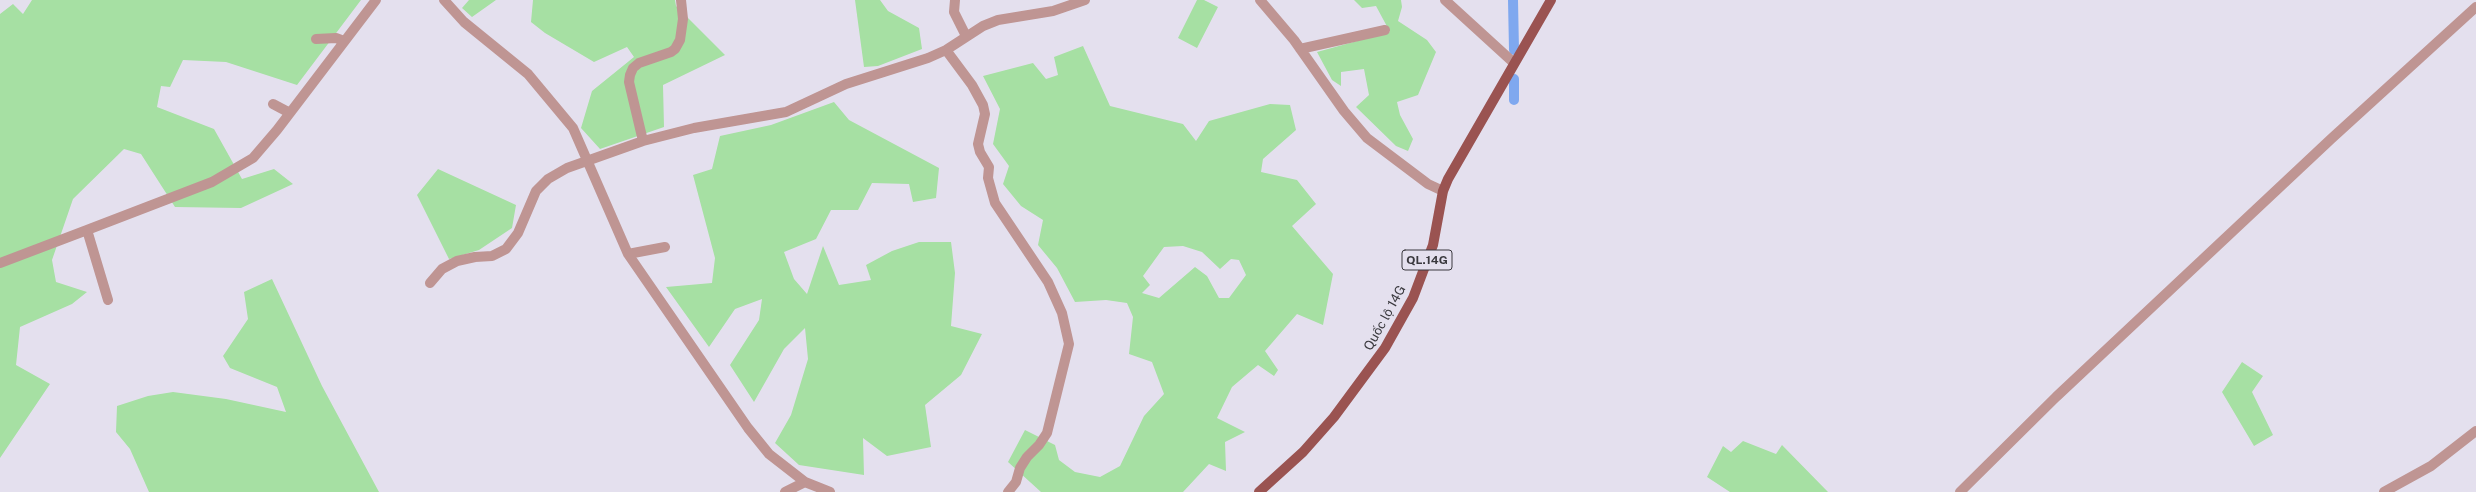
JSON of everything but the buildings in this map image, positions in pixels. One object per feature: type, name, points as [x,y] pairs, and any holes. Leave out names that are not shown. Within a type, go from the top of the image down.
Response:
[{"type":"main road","name":"Quốc lộ 14G","points":[[1263,491],[1314,440],[1385,348],[1413,298],[1433,245],[1443,191],[1551,0]]},
{"type":"street","points":[[0,263],[212,182],[253,158],[290,113],[376,0]]},
{"type":"street","points":[[444,0],[464,22],[528,74],[573,128],[586,161],[628,254],[748,428],[769,454],[805,482],[830,492]]},
{"type":"street","points":[[643,142],[629,82],[630,75],[633,68],[639,64],[671,52],[675,49],[680,40],[683,19],[681,0]]},
{"type":"street","points":[[955,0],[954,12],[966,36]]},
{"type":"street","points":[[430,283],[442,269],[457,261],[475,257],[492,256],[506,249],[518,233],[536,191],[548,179],[567,168],[643,142],[694,128],[786,112],[846,84],[946,50],[966,36],[998,20],[1054,11],[1085,0]]},
{"type":"street","points":[[1260,0],[1300,49],[1344,111],[1367,138],[1428,184],[1443,191]]},
{"type":"street","points":[[1445,0],[1514,64]]},
{"type":"street","points":[[1960,492],[2056,397],[2285,182],[2476,7]]},
{"type":"street","points":[[1300,49],[1384,30]]},
{"type":"street","points":[[316,39],[336,38],[344,41]]},
{"type":"street","points":[[946,50],[972,85],[983,105],[985,114],[978,144],[980,152],[989,167],[988,178],[995,203],[1048,282],[1062,312],[1070,344],[1047,433],[1040,445],[1027,457],[1020,468],[1016,482],[1008,492]]},
{"type":"street","points":[[273,104],[290,113]]},
{"type":"street","points":[[87,230],[108,300]]},
{"type":"street","points":[[628,254],[665,246]]},
{"type":"street","points":[[2384,492],[2431,466],[2476,431]]},
{"type":"street","points":[[785,492],[805,482]]},
{"type":"green space","points":[[32,0],[361,0],[297,85],[226,62],[183,60],[170,87],[161,86],[157,107],[214,129],[242,179],[274,169],[293,184],[241,208],[175,207],[141,154],[124,149],[73,199],[52,260],[56,282],[87,292],[72,304],[20,327],[16,365],[50,384],[0,458],[0,14],[13,4],[23,14]]},
{"type":"green space","points":[[469,0],[496,0],[472,17],[462,8]]},
{"type":"green space","points":[[533,0],[675,0],[676,6],[725,55],[663,85],[664,127],[600,149],[581,128],[592,91],[634,57],[627,47],[594,62],[545,33],[531,22]]},
{"type":"green space","points":[[855,0],[880,0],[888,11],[919,28],[922,49],[878,66],[864,67]]},
{"type":"green space","points":[[1197,0],[1204,0],[1218,7],[1197,48],[1178,38]]},
{"type":"green space","points":[[1354,0],[1401,0],[1402,7],[1398,21],[1427,40],[1436,52],[1418,95],[1397,102],[1400,115],[1413,139],[1408,151],[1396,146],[1356,107],[1369,95],[1364,69],[1341,72],[1341,86],[1332,80],[1317,52],[1390,32],[1376,6],[1362,8]]},
{"type":"green space","points":[[1083,46],[1110,106],[1183,124],[1196,141],[1209,121],[1270,104],[1290,105],[1296,130],[1263,159],[1261,172],[1297,180],[1316,204],[1292,226],[1333,274],[1323,325],[1297,314],[1265,351],[1278,370],[1274,376],[1258,365],[1232,387],[1217,418],[1245,432],[1225,442],[1226,471],[1209,464],[1183,492],[1041,492],[1008,462],[1025,430],[1055,445],[1059,460],[1075,472],[1100,477],[1120,466],[1144,416],[1164,394],[1152,362],[1129,354],[1133,317],[1127,303],[1106,300],[1075,302],[1057,268],[1038,245],[1043,220],[1021,206],[1003,184],[1009,166],[993,144],[1000,109],[983,76],[1033,63],[1046,79],[1058,75],[1054,57]],"holes":[[[1183,246],[1202,252],[1220,269],[1231,259],[1239,260],[1246,275],[1229,298],[1219,298],[1207,276],[1195,267],[1159,298],[1142,293],[1150,285],[1143,276],[1164,247]]]},
{"type":"green space","points":[[834,102],[849,120],[939,168],[936,198],[913,202],[909,184],[872,183],[858,210],[831,210],[816,239],[784,252],[794,279],[807,294],[823,246],[839,285],[871,280],[866,265],[892,251],[919,242],[951,242],[955,273],[951,326],[982,334],[961,375],[925,405],[931,447],[887,456],[863,438],[864,475],[799,465],[775,443],[791,415],[808,359],[805,328],[784,349],[754,402],[730,365],[759,320],[762,299],[735,309],[709,347],[666,287],[712,283],[715,258],[693,175],[712,169],[720,136],[771,125]]},
{"type":"green space","points":[[438,169],[516,205],[512,228],[479,250],[449,259],[417,195]]},
{"type":"green space","points":[[272,279],[322,386],[379,492],[149,492],[130,449],[116,432],[117,406],[148,396],[173,392],[226,399],[286,412],[277,387],[230,368],[223,356],[248,319],[244,292]]},
{"type":"green space","points":[[2242,362],[2263,376],[2252,392],[2273,435],[2254,446],[2222,392]]},
{"type":"green space","points":[[1743,441],[1776,454],[1782,445],[1828,492],[1730,492],[1707,477],[1723,446],[1731,452]]},
{"type":"waterway","points":[[1513,0],[1514,50]]},
{"type":"waterway","points":[[1514,79],[1514,100]]}]
